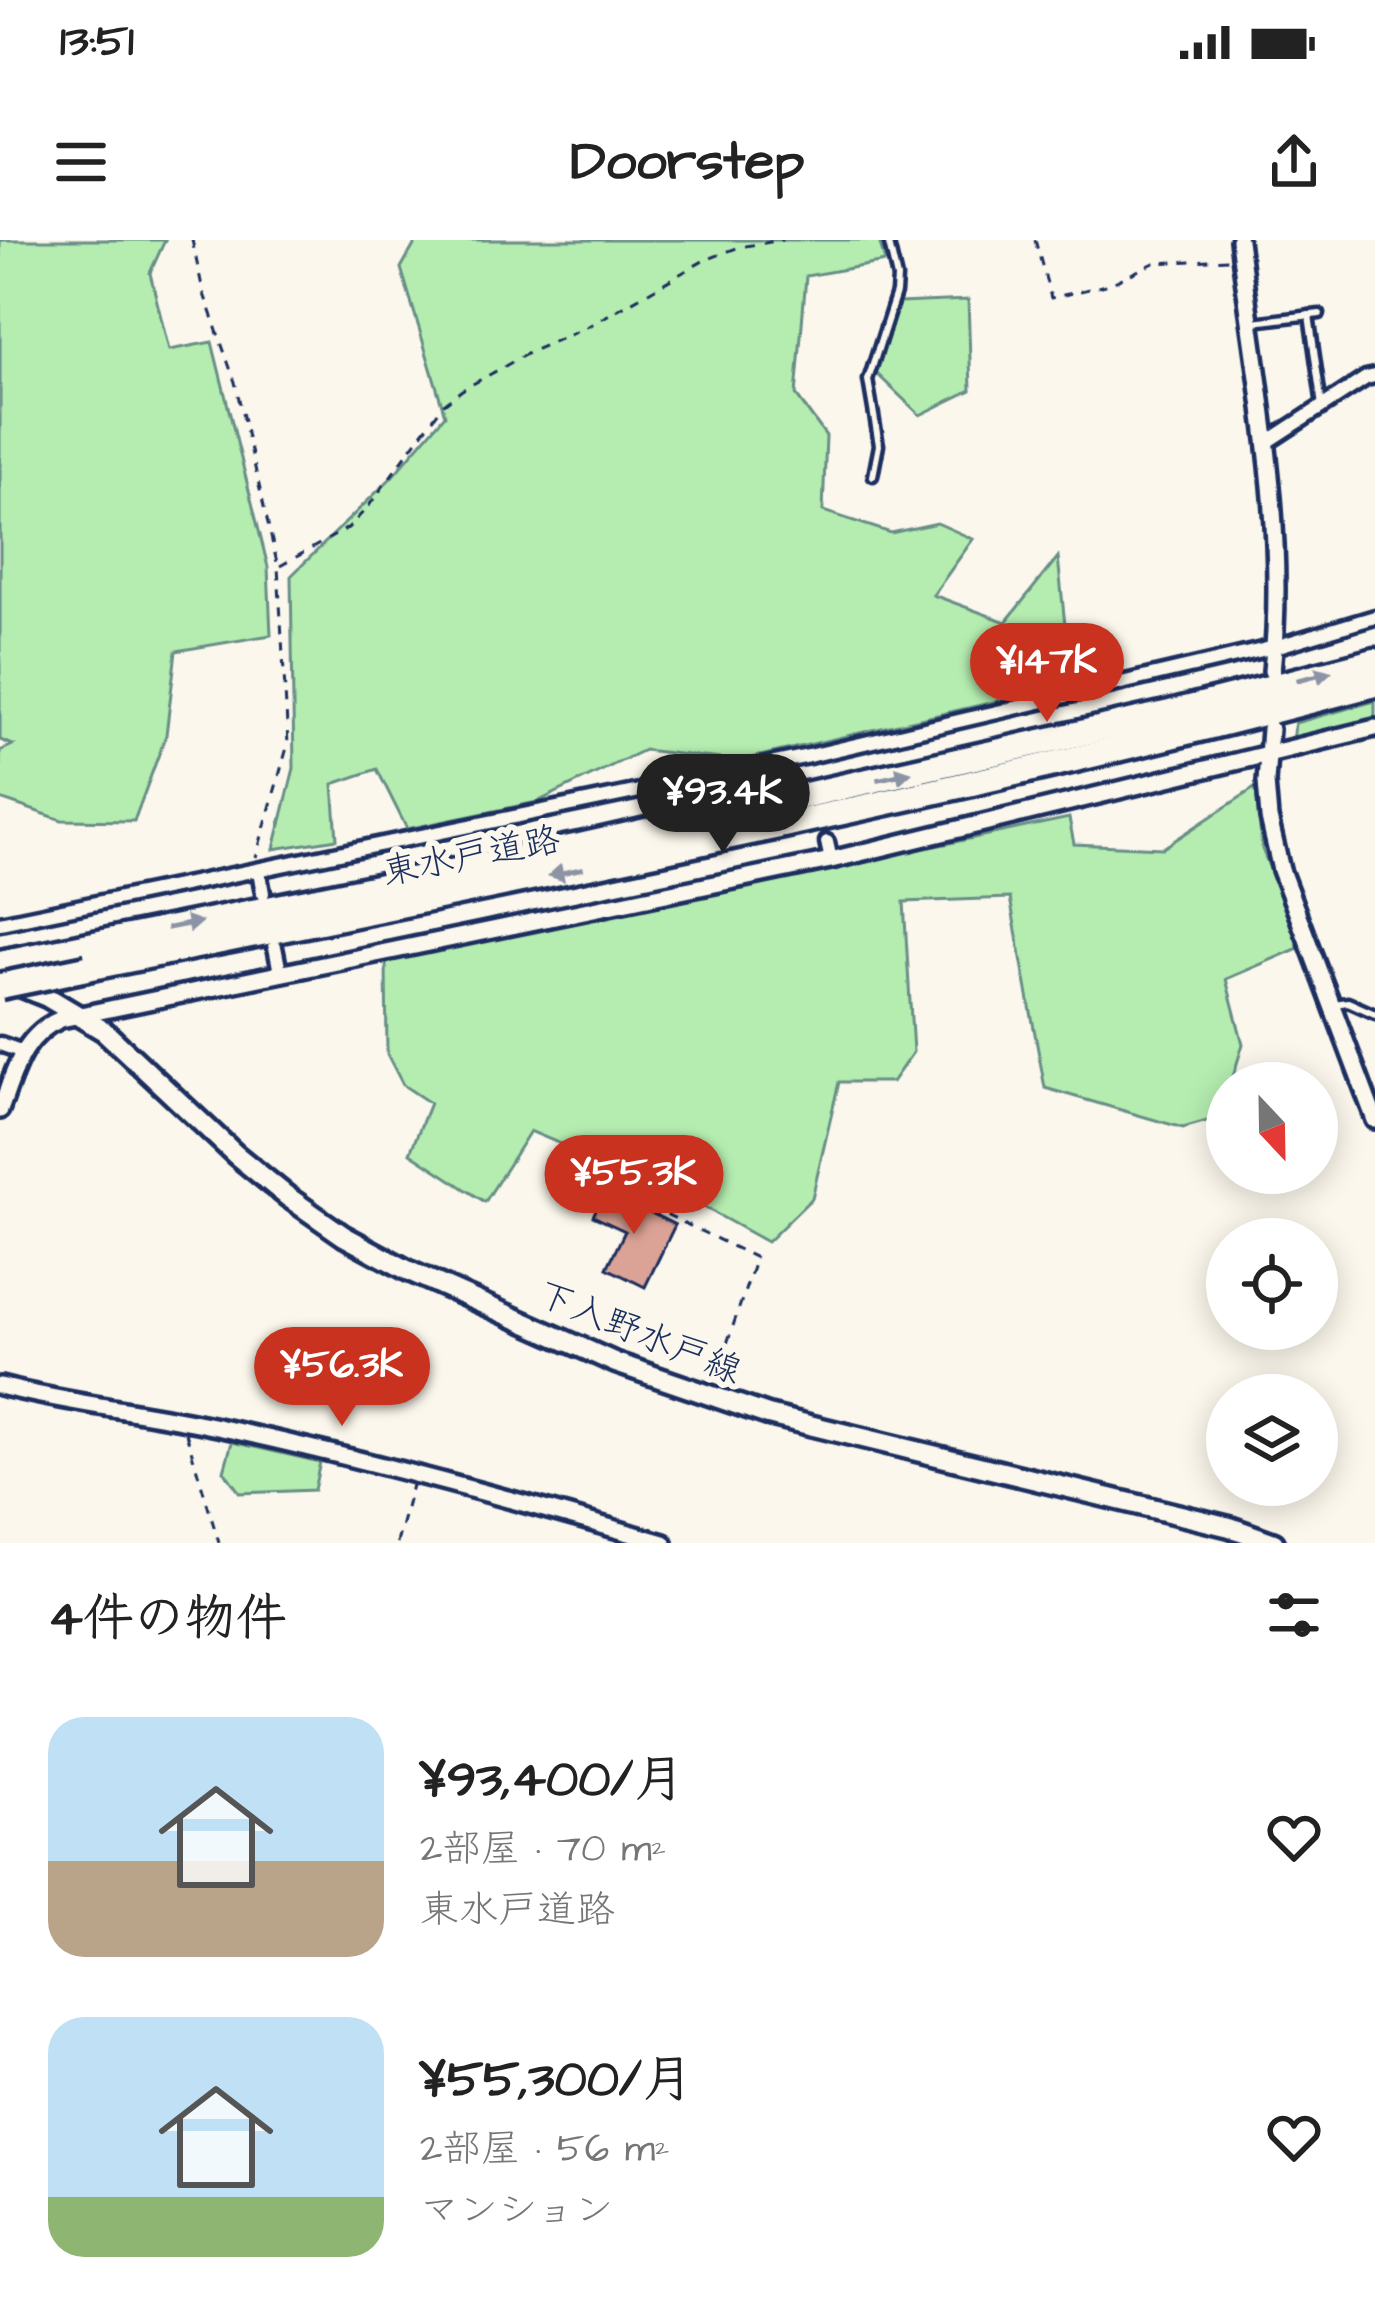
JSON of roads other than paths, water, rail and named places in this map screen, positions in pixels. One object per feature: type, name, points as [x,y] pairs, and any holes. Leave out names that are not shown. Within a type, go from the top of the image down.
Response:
[{"type":"highway","name":"東水戸道路","points":[[0,964],[714,816],[1170,713],[1375,661]]},
{"type":"highway","name":"東水戸道路","points":[[0,982],[921,796],[1375,684]]},
{"type":"main road","name":"下入野水戸線","points":[[0,982],[79,1015],[141,1062],[236,1155],[344,1236],[409,1271],[616,1363],[803,1425],[1230,1526],[1274,1543]]},
{"type":"street","points":[[1239,240],[1278,554],[1272,670]]},
{"type":"street","points":[[1266,443],[1375,376]]},
{"type":"street","points":[[0,922],[809,756],[1275,647],[1375,617]]},
{"type":"street","points":[[1270,728],[1267,756],[1273,841],[1375,1120]]},
{"type":"street","points":[[0,1110],[22,1052],[42,1028],[79,1015],[831,860],[1375,728]]},
{"type":"street","points":[[809,756],[812,774]]},
{"type":"street","points":[[827,842],[831,860]]},
{"type":"street","points":[[259,872],[263,893]]},
{"type":"street","points":[[274,947],[280,972]]},
{"type":"street","points":[[0,1044],[22,1052]]},
{"type":"street","points":[[0,1386],[183,1420],[415,1472],[664,1543]]},
{"type":"lane","points":[[873,476],[879,445],[868,380],[897,278],[888,240]]},
{"type":"lane","points":[[1250,322],[1320,314]]},
{"type":"lane","points":[[1309,315],[1322,406]]},
{"type":"lane","points":[[1331,1004],[1348,1002],[1375,1014]]}]
